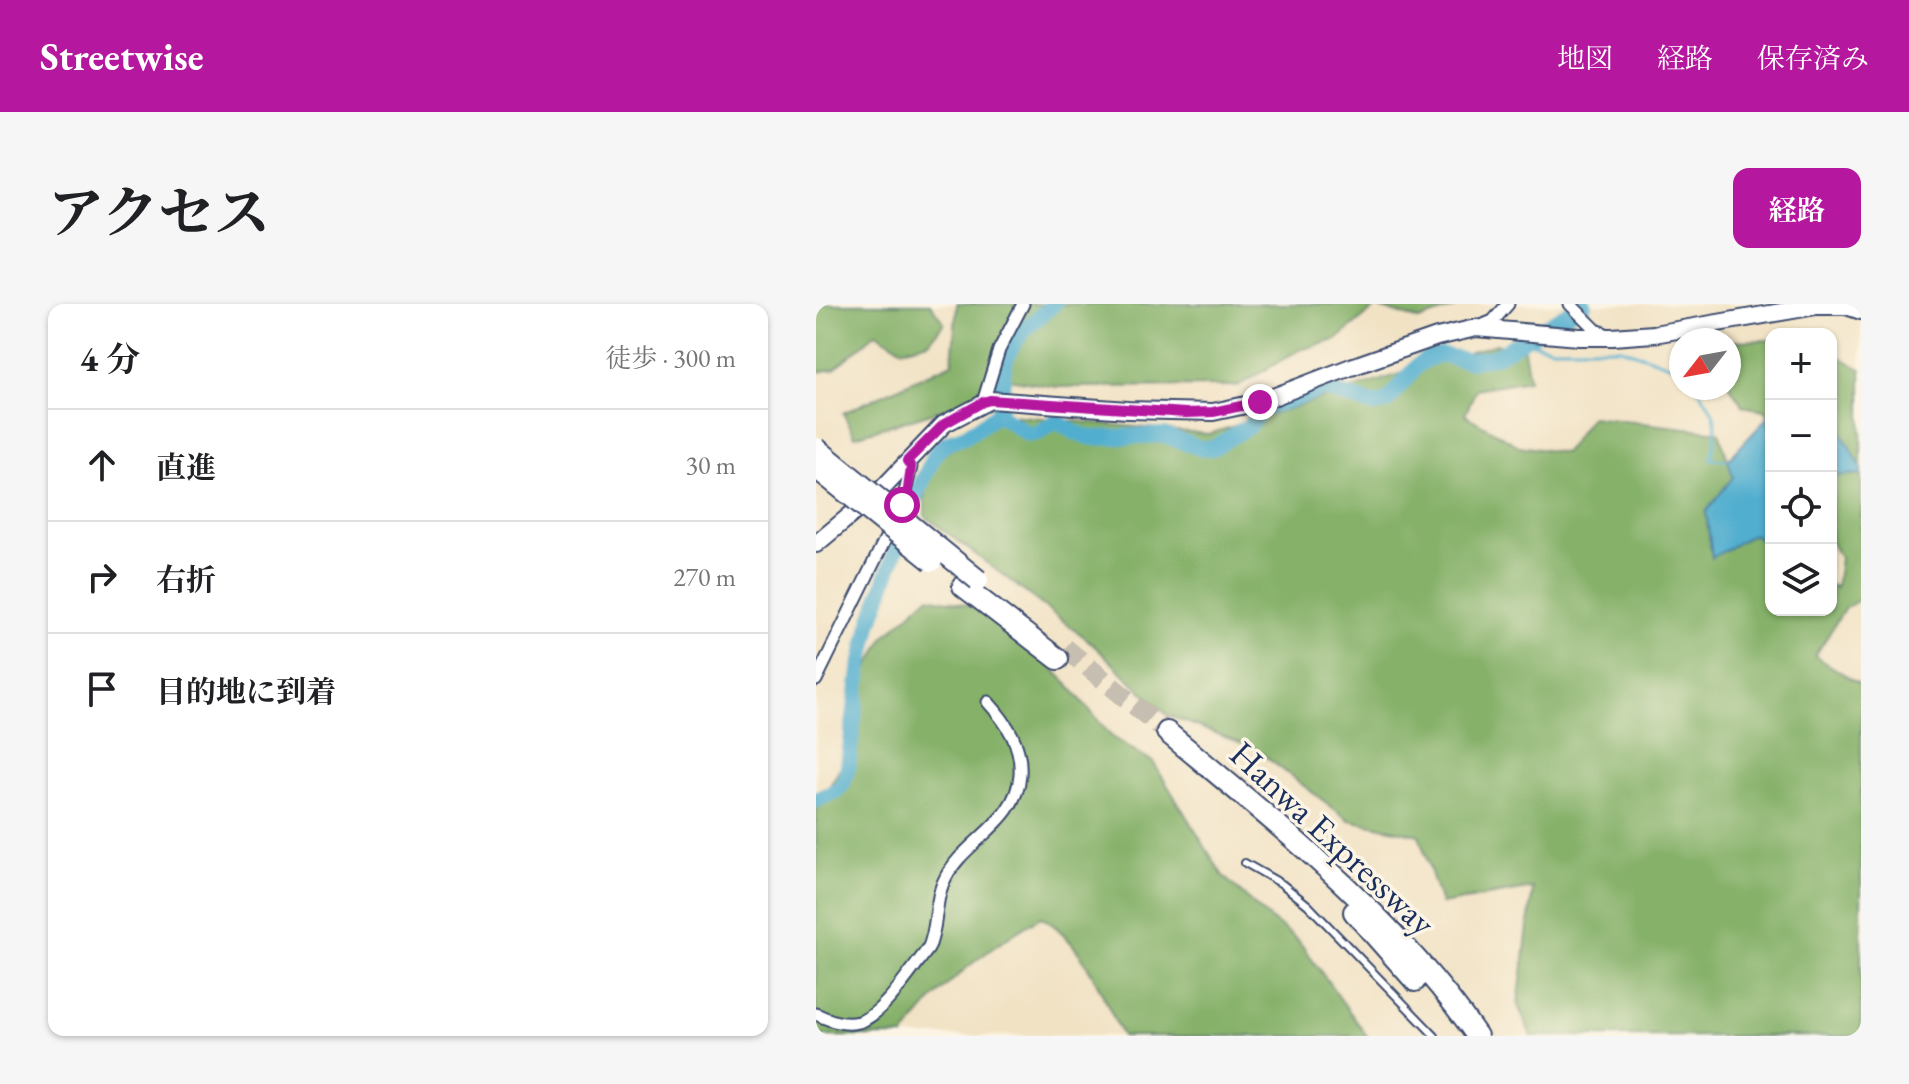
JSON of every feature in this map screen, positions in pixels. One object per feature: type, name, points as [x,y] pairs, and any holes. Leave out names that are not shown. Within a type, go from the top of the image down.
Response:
[{"type":"highway","points":[[816,448],[970,583]]},
{"type":"highway","points":[[816,468],[1062,654]]},
{"type":"highway","name":"Hanwa Expressway","points":[[1461,1036],[1355,913],[1162,737],[1269,817],[1366,905],[1477,1036]]},
{"type":"street","points":[[986,401],[999,350],[1023,304]]},
{"type":"street","points":[[816,544],[882,489],[944,424],[986,401],[1213,412],[1260,402],[1437,337],[1476,328],[1493,321],[1508,304]]},
{"type":"street","points":[[1570,304],[1596,330],[1612,337]]},
{"type":"street","points":[[1476,328],[1612,337],[1654,334],[1816,306],[1846,306],[1861,311]]},
{"type":"street","points":[[816,680],[902,505],[911,475],[907,461]]},
{"type":"street","points":[[816,1014],[837,1022],[859,1022],[881,1006],[928,949],[933,939],[943,882],[951,869],[1013,804],[1018,792],[1021,758],[1008,727],[988,702]]},
{"type":"lane","points":[[1245,863],[1282,884],[1308,905],[1435,1036]]},
{"type":"green space","points":[[816,304],[930,304],[944,323],[929,342],[902,349],[876,333],[834,369],[816,372]]},
{"type":"green space","points":[[957,304],[1466,304],[1419,320],[1376,307],[1336,340],[1299,350],[1238,386],[1057,387],[1008,379],[948,408],[855,436],[843,413],[952,363]]},
{"type":"green space","points":[[1765,340],[1765,411],[1743,406],[1739,400],[1741,341]]},
{"type":"green space","points":[[1496,344],[1524,350],[1529,380],[1476,389],[1465,415],[1519,446],[1564,453],[1591,417],[1719,432],[1733,477],[1706,512],[1712,557],[1753,534],[1765,542],[1765,616],[1837,616],[1840,558],[1837,552],[1837,476],[1861,474],[1861,599],[1845,608],[1815,656],[1861,685],[1861,1036],[1531,1036],[1518,1005],[1533,888],[1441,904],[1419,835],[1349,820],[1254,748],[1167,715],[1087,639],[925,516],[925,468],[1000,414],[1209,434]]},
{"type":"green space","points":[[1837,355],[1861,369],[1861,467],[1838,427]]},
{"type":"green space","points":[[928,597],[968,605],[1005,621],[1066,682],[1111,736],[1153,762],[1223,876],[1298,940],[1367,1036],[1122,1036],[1099,986],[1079,953],[1068,939],[1041,917],[965,969],[933,1000],[904,1036],[816,1036],[816,810],[850,751],[852,698],[884,637]]},
{"type":"water","points":[[1765,420],[1765,542],[1753,534],[1712,558],[1706,512],[1733,477],[1728,460]]},
{"type":"water","points":[[1837,427],[1861,467],[1861,474],[1837,476]]},
{"type":"waterway","points":[[816,800],[836,791],[843,784],[870,625],[911,506],[936,452],[998,414],[1008,354],[1025,330],[1054,304]]},
{"type":"waterway","points":[[998,414],[1028,434],[1038,433],[1056,421],[1092,438],[1164,435],[1200,448],[1213,448],[1249,426],[1261,410],[1324,389],[1375,405],[1388,401],[1417,366],[1427,359],[1441,355],[1470,361],[1496,356],[1584,304]]},
{"type":"waterway","points":[[1525,341],[1552,348],[1621,348],[1669,365]]},
{"type":"waterway","points":[[1706,400],[1716,429],[1711,459],[1728,460]]},
{"type":"tunnel","points":[[1065,648],[1167,732]]},
{"type":"route","points":[[902,505],[911,475],[907,461],[944,424],[983,402],[1186,413],[1213,412],[1260,402]]}]
